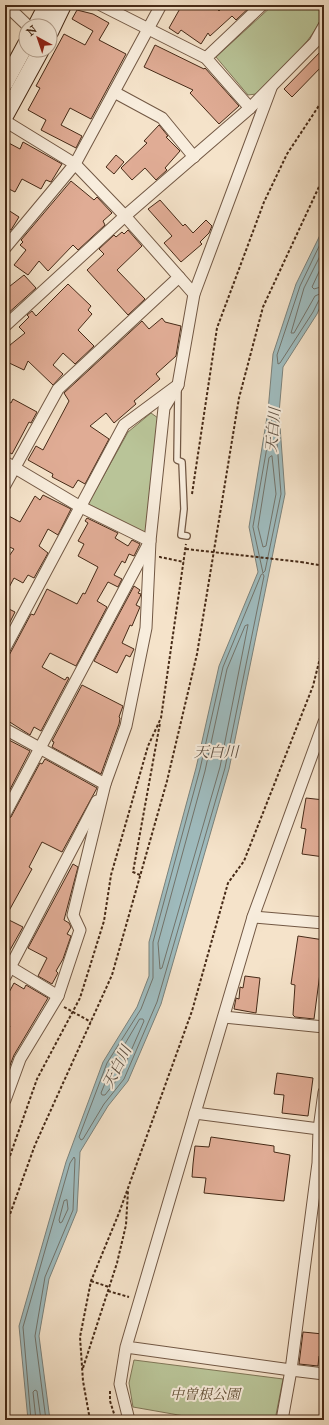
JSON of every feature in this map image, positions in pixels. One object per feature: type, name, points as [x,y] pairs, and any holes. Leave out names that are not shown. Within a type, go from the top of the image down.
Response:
[{"type":"main road","points":[[40,18],[47,5]]},
{"type":"main road","points":[[57,18],[63,5]]},
{"type":"main road","points":[[5,83],[18,58]]},
{"type":"main road","points":[[5,116],[38,58]]},
{"type":"street","points":[[6,5],[20,18]]},
{"type":"street","points":[[101,5],[206,58],[250,108]]},
{"type":"street","points":[[5,248],[75,164],[162,5]]},
{"type":"street","points":[[206,58],[262,5]]},
{"type":"street","points":[[5,326],[125,216],[250,108],[315,42],[324,26]]},
{"type":"street","points":[[5,1100],[20,1059],[58,996],[80,930],[73,915],[105,784],[126,726],[146,628],[150,541],[164,408],[178,385],[194,294],[271,88]]},
{"type":"street","points":[[114,92],[162,118],[194,156]]},
{"type":"street","points":[[5,121],[75,164],[125,216],[194,294]]},
{"type":"street","points":[[5,485],[10,465],[58,389],[180,278]]},
{"type":"street","points":[[5,648],[124,425],[178,385]]},
{"type":"street","points":[[10,465],[80,506],[150,541]]},
{"type":"street","points":[[5,814],[150,541]]},
{"type":"street","points":[[132,1420],[120,1384],[126,1347],[252,918],[324,722]]},
{"type":"street","points":[[5,729],[105,784]]},
{"type":"street","points":[[5,977],[8,965],[105,784]]},
{"type":"street","points":[[252,918],[324,923]]},
{"type":"street","points":[[8,965],[58,996]]},
{"type":"street","points":[[224,1017],[324,1027]]},
{"type":"street","points":[[282,1420],[291,1370],[321,1163],[319,1129],[324,1092]]},
{"type":"street","points":[[195,1113],[319,1129]]},
{"type":"street","points":[[126,1347],[324,1374]]},
{"type":"lane","points":[[178,385],[178,460],[182,462],[184,509],[181,536],[187,536]]},
{"type":"path","points":[[192,497],[217,328],[264,202],[287,154],[324,98]]},
{"type":"path","points":[[5,1228],[35,1145],[112,975],[167,781],[197,654],[239,398],[263,307],[324,176]]},
{"type":"path","points":[[140,875],[133,872],[161,718],[187,536]]},
{"type":"path","points":[[186,549],[324,566]]},
{"type":"path","points":[[160,552],[160,557],[184,562]]},
{"type":"path","points":[[90,1420],[82,1369],[80,1337],[91,1281],[128,1187],[192,1011],[228,883],[244,861],[310,694],[324,642]]},
{"type":"path","points":[[5,1170],[37,1079],[80,998],[104,921],[111,875],[148,746],[161,718]]},
{"type":"path","points":[[73,1012],[91,1022]]},
{"type":"path","points":[[82,1369],[117,1263],[126,1225],[128,1187]]},
{"type":"path","points":[[91,1281],[110,1287]]},
{"type":"path","points":[[108,1291],[129,1297]]},
{"type":"green space","points":[[273,5],[324,5],[322,16],[316,28],[298,52],[256,94],[248,95],[216,57]]},
{"type":"green space","points":[[151,413],[158,418],[157,456],[145,533],[88,504],[128,432]]},
{"type":"green space","name":"中曽根公園","points":[[134,1360],[283,1379],[275,1420],[207,1420],[133,1407],[129,1383]]},
{"type":"water","name":"天白川","points":[[324,227],[324,298],[317,314],[283,367],[279,413],[285,494],[229,769],[161,1004],[128,1081],[108,1106],[80,1152],[77,1211],[49,1279],[39,1336],[50,1420],[28,1420],[19,1326],[66,1162],[103,1062],[137,1007],[149,976],[149,942],[196,768],[219,666],[258,572],[249,527],[268,411],[273,354],[296,284]]},
{"type":"building","points":[[182,5],[213,5],[219,11],[225,5],[252,5],[236,20],[232,16],[210,36],[208,33],[201,44],[181,30],[178,34],[169,28]]},
{"type":"building","points":[[77,10],[93,14],[109,23],[99,40],[126,54],[91,119],[70,108],[61,125],[82,136],[76,148],[41,130],[46,120],[28,110],[40,88],[36,86],[51,58],[58,58],[58,45],[64,34],[85,45],[93,31],[72,19]]},
{"type":"building","points":[[155,45],[204,69],[205,68],[239,106],[219,124],[190,93],[193,90],[144,67]]},
{"type":"building","points":[[324,48],[324,64],[292,97],[284,89]]},
{"type":"building","points":[[159,125],[168,136],[166,137],[180,151],[165,168],[167,170],[156,180],[145,168],[132,180],[121,168],[147,143],[144,141]]},
{"type":"building","points":[[5,141],[20,149],[23,142],[62,164],[51,182],[46,180],[41,189],[22,179],[15,192],[5,187]]},
{"type":"building","points":[[116,155],[124,162],[114,174],[106,167]]},
{"type":"building","points":[[71,181],[94,200],[97,197],[112,213],[103,221],[105,225],[78,250],[73,245],[48,271],[39,261],[28,275],[14,265],[26,250],[20,245],[23,242],[21,240]]},
{"type":"building","points":[[160,200],[183,226],[185,224],[193,233],[206,220],[212,226],[209,233],[200,242],[202,244],[181,262],[164,243],[172,236],[148,209]]},
{"type":"building","points":[[5,208],[19,217],[11,230],[6,228],[5,230]]},
{"type":"building","points":[[128,230],[142,246],[117,270],[145,299],[128,315],[87,270],[104,254],[99,249],[114,235],[116,237],[122,232],[124,234]]},
{"type":"building","points":[[24,275],[36,288],[5,316],[5,290]]},
{"type":"building","points":[[68,284],[91,306],[88,310],[92,314],[78,330],[94,346],[75,364],[63,353],[53,365],[63,374],[53,385],[28,361],[24,370],[5,361],[5,356],[10,345],[25,333],[19,327],[29,317],[27,315],[32,311],[36,316]]},
{"type":"building","points":[[162,318],[165,322],[181,326],[176,356],[156,374],[160,379],[134,401],[136,404],[114,423],[106,413],[90,426],[109,439],[85,484],[78,480],[73,488],[52,477],[53,474],[28,460],[36,446],[43,450],[69,401],[64,393],[142,321],[149,329]]},
{"type":"building","points":[[13,399],[37,412],[31,423],[29,422],[12,454],[5,450],[5,400],[11,403]]},
{"type":"building","points":[[43,495],[71,509],[58,535],[48,529],[39,546],[48,553],[34,578],[28,575],[23,583],[14,578],[5,595],[5,562],[14,549],[5,545],[5,514],[20,522],[35,496],[40,500]]},
{"type":"building","points":[[87,518],[118,533],[115,538],[128,546],[132,540],[140,544],[134,556],[129,554],[125,563],[122,561],[114,575],[122,579],[118,587],[108,582],[97,601],[107,607],[76,666],[50,653],[42,667],[65,680],[67,677],[69,678],[41,731],[34,727],[30,735],[5,719],[5,663],[31,614],[34,615],[47,589],[77,604],[83,593],[85,594],[98,567],[78,556],[84,544],[78,541],[88,523],[85,521]]},
{"type":"building","points":[[134,586],[140,590],[138,593],[141,594],[136,605],[140,607],[132,626],[130,625],[122,643],[134,649],[130,657],[126,655],[117,673],[94,661]]},
{"type":"building","points":[[5,607],[15,612],[5,632]]},
{"type":"building","points":[[82,685],[123,706],[119,717],[119,724],[101,774],[52,747],[54,742],[52,741]]},
{"type":"building","points":[[5,738],[30,751],[5,799]]},
{"type":"building","points":[[45,759],[97,788],[62,852],[42,842],[29,867],[32,869],[5,918],[5,821],[11,817],[40,763],[42,764]]},
{"type":"building","points":[[306,798],[324,800],[324,857],[302,854],[306,829],[301,828]]},
{"type":"building","points":[[73,864],[78,867],[64,920],[69,923],[71,927],[67,934],[71,936],[63,959],[56,971],[58,973],[52,984],[38,976],[47,958],[28,948]]},
{"type":"building","points":[[5,918],[23,927],[6,957],[5,957]]},
{"type":"building","points":[[298,936],[324,940],[324,960],[322,974],[320,973],[314,1019],[295,1017],[293,1015],[295,985],[291,984]]},
{"type":"building","points":[[245,976],[260,978],[256,1013],[234,1009],[236,998],[239,999],[240,987],[243,988]]},
{"type":"building","points":[[14,983],[24,989],[26,985],[48,998],[14,1055],[5,1078],[5,1050],[9,1041],[5,1039],[5,1035],[10,1026],[5,1024],[5,1000]]},
{"type":"building","points":[[277,1073],[313,1078],[308,1116],[282,1113],[284,1095],[274,1094]]},
{"type":"building","points":[[211,1137],[274,1146],[274,1152],[290,1155],[284,1201],[204,1193],[206,1178],[192,1177],[195,1146],[209,1147]]},
{"type":"building","points":[[303,1332],[323,1334],[321,1348],[324,1348],[324,1356],[319,1356],[318,1366],[299,1364]]}]
